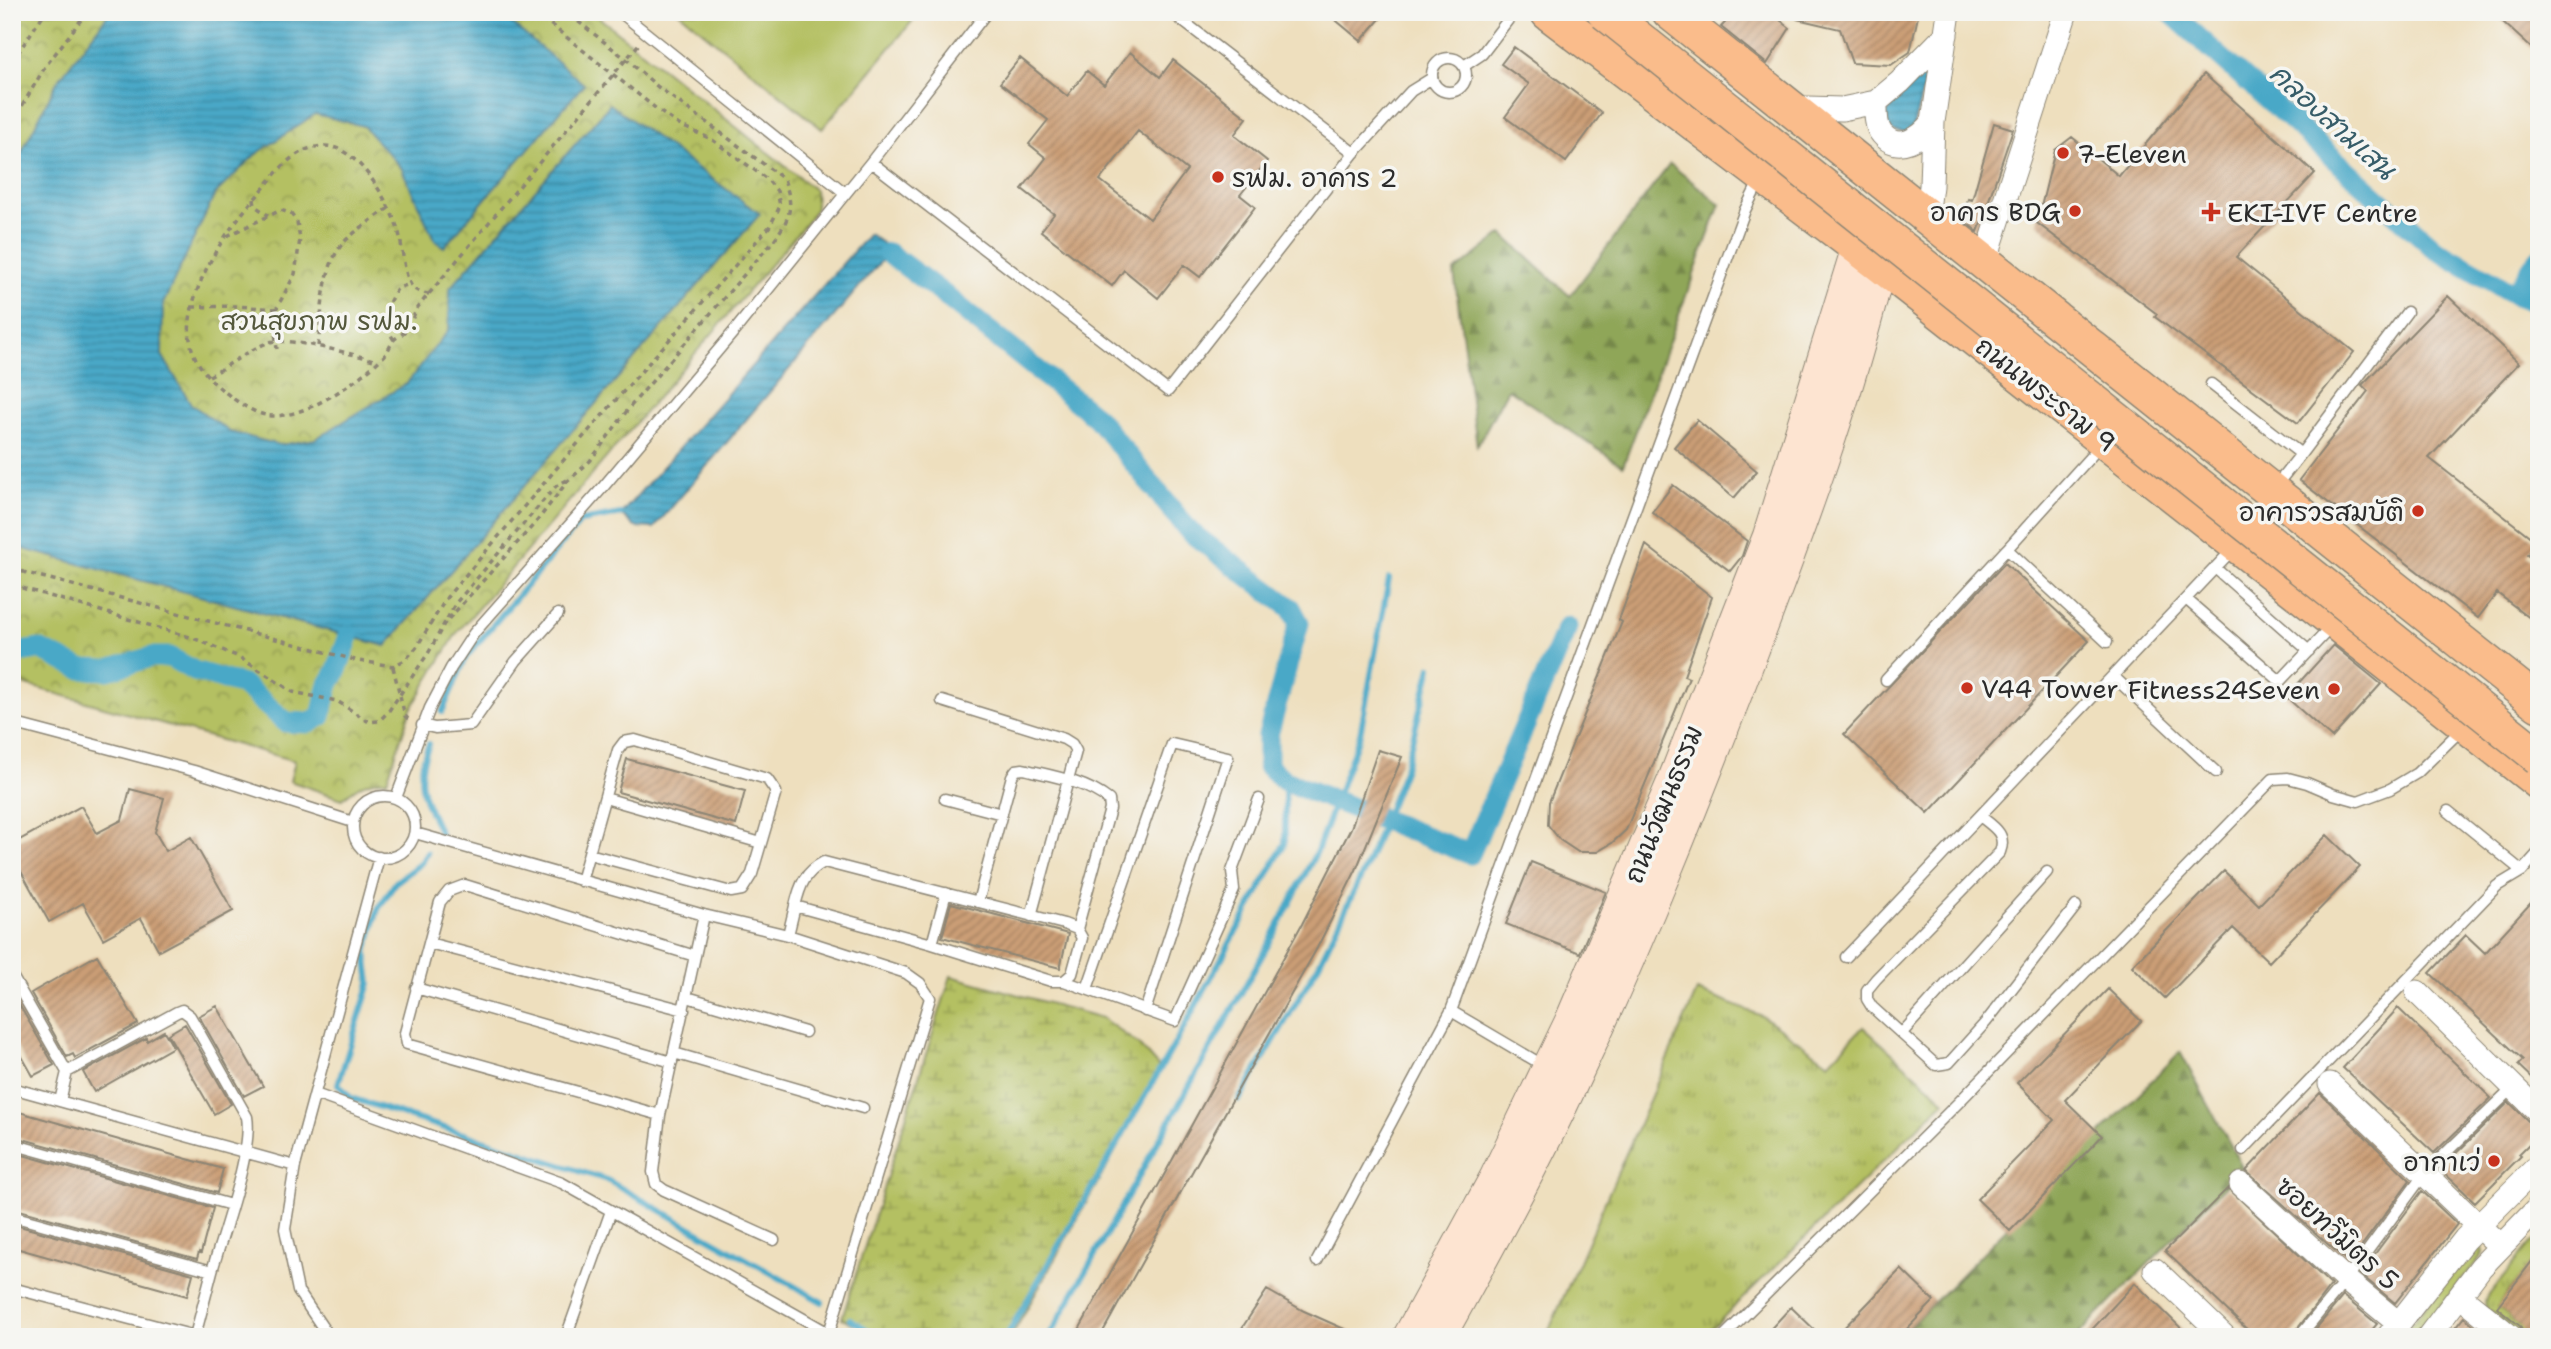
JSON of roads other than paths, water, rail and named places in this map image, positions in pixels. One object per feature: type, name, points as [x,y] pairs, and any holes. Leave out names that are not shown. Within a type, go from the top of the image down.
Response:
[{"type":"main road","name":"ถนนพระราม 9","points":[[1548,12],[2106,440],[2227,556],[2336,622],[2539,782]]},
{"type":"main road","name":"ถนนพระราม 9","points":[[1605,12],[2539,757]]},
{"type":"main road","name":"ถนนพระราม 9","points":[[1642,12],[2539,727]]},
{"type":"main road","points":[[1670,12],[2539,704]]},
{"type":"main road","points":[[1869,256],[1886,185]]},
{"type":"street","points":[[1988,266],[1990,246],[2066,12]]},
{"type":"street","points":[[1794,110],[1842,109],[1876,102],[1900,82],[1947,23]]},
{"type":"street","points":[[1927,217],[1933,122],[1947,23]]},
{"type":"street","points":[[1876,102],[1876,119],[1882,134],[1894,142],[1912,142],[1924,135],[1933,122]]},
{"type":"street","name":"ถนนวัฒนธรรม","points":[[1440,1337],[1560,1076],[1571,1021],[1674,780],[1769,537],[1869,256]]},
{"type":"street","points":[[2417,992],[2539,1112]]},
{"type":"street","name":"ถนนวัฒนธรรม","points":[[1409,1337],[1495,1180],[1560,1076]]},
{"type":"street","points":[[2330,1084],[2500,1246]]},
{"type":"street","points":[[2393,1330],[2479,1225],[2539,1165]]},
{"type":"street","name":"ซอยทวีมิตร 5","points":[[2241,1184],[2346,1280],[2393,1330]]},
{"type":"street","points":[[2428,1337],[2500,1246],[2539,1207]]},
{"type":"street","points":[[2155,1270],[2225,1337]]},
{"type":"street","points":[[2460,1296],[2511,1337]]},
{"type":"lane","points":[[620,12],[845,193]]},
{"type":"lane","points":[[396,798],[422,725],[451,668],[474,633],[666,413],[872,162],[987,12]]},
{"type":"lane","points":[[1171,12],[1354,153]]},
{"type":"lane","points":[[1464,66],[1482,54],[1514,12]]},
{"type":"lane","points":[[1445,58],[1456,58],[1464,66],[1465,83],[1454,92],[1440,90],[1432,78],[1435,64],[1445,58]]},
{"type":"lane","points":[[872,162],[1168,391],[1354,153],[1411,90],[1432,78]]},
{"type":"lane","points":[[1317,1261],[1451,1011],[1740,223],[1762,176]]},
{"type":"lane","points":[[2272,492],[2407,312]]},
{"type":"lane","points":[[2211,384],[2301,454]]},
{"type":"lane","points":[[1886,680],[2106,440]]},
{"type":"lane","points":[[2007,550],[2108,642]]},
{"type":"lane","points":[[1846,957],[2227,556],[2309,651]]},
{"type":"lane","points":[[2186,599],[2280,681],[2336,622]]},
{"type":"lane","points":[[422,725],[435,728],[471,725],[516,661],[558,614]]},
{"type":"lane","points":[[2113,676],[2216,772]]},
{"type":"lane","points":[[942,701],[1064,739],[1072,744],[1076,751],[1031,916]]},
{"type":"lane","points":[[12,723],[194,771],[353,822]]},
{"type":"lane","points":[[1723,1337],[1958,1103],[2273,779],[2288,778],[2308,783],[2358,801],[2390,789],[2417,772],[2466,725]]},
{"type":"lane","points":[[581,881],[618,750],[624,742],[635,740],[766,779],[776,792],[752,874],[742,890],[731,892],[589,853]]},
{"type":"lane","points":[[1087,989],[1172,744],[1228,757],[1145,1011]]},
{"type":"lane","points":[[978,902],[1012,776],[1016,770],[1023,769],[1069,780],[1100,793],[1109,800],[1110,809],[1077,929],[1082,938],[1072,974],[1064,981]]},
{"type":"lane","points":[[382,796],[396,798],[408,806],[414,819],[415,833],[402,853],[392,857],[379,857],[364,850],[357,842],[353,822],[358,809],[369,799],[382,796]]},
{"type":"lane","points":[[605,798],[761,844]]},
{"type":"lane","points":[[945,799],[1002,814]]},
{"type":"lane","points":[[794,906],[932,944],[1051,981],[1064,981],[1175,1021],[1234,890],[1232,871],[1259,799]]},
{"type":"lane","points":[[2448,811],[2522,872]]},
{"type":"lane","points":[[1980,816],[2002,834],[2004,843],[2000,852],[1916,936],[1867,990],[1867,999],[1872,1007],[1936,1065],[1949,1063],[1986,1022],[2076,906]]},
{"type":"lane","points":[[315,1094],[562,1182],[832,1335],[930,998],[920,982],[906,972],[788,935],[704,915],[415,833]]},
{"type":"lane","points":[[2244,1150],[2497,886],[2522,872],[2539,852]]},
{"type":"lane","points":[[329,1337],[298,1291],[285,1228],[295,1166],[379,857]]},
{"type":"lane","points":[[788,935],[802,882],[813,868],[824,862],[1077,929]]},
{"type":"lane","points":[[1902,1033],[2047,872]]},
{"type":"lane","points":[[660,1115],[407,1044],[405,1033],[440,902],[449,891],[465,886],[695,956]]},
{"type":"lane","points":[[932,944],[946,893]]},
{"type":"lane","points":[[704,915],[660,1115],[653,1172],[656,1184],[664,1190],[774,1240]]},
{"type":"lane","points":[[429,943],[684,1010]]},
{"type":"lane","points":[[12,976],[67,1072],[60,1101]]},
{"type":"lane","points":[[416,988],[863,1108]]},
{"type":"lane","points":[[687,997],[804,1032]]},
{"type":"lane","points":[[1451,1011],[1560,1076]]},
{"type":"lane","points":[[12,1288],[195,1336],[245,1152],[249,1134],[247,1117],[186,1012],[177,1012],[67,1072]]},
{"type":"lane","points":[[2299,1337],[2346,1280],[2425,1173],[2514,1087]]},
{"type":"lane","points":[[12,1088],[295,1166]]},
{"type":"lane","points":[[12,1144],[231,1205]]},
{"type":"lane","points":[[566,1337],[611,1211]]},
{"type":"lane","points":[[12,1216],[212,1271]]},
{"type":"water","points":[[110,12],[498,12],[584,84],[444,247],[434,239],[401,167],[363,126],[315,114],[255,155],[215,194],[163,304],[162,355],[191,404],[230,432],[280,445],[315,439],[407,383],[449,329],[450,288],[610,104],[760,214],[386,646],[12,546],[12,171],[57,82]]},
{"type":"water","points":[[1923,70],[1928,71],[1913,127],[1907,133],[1889,130],[1886,113]]},
{"type":"water","points":[[869,234],[882,243],[888,253],[654,528],[635,527],[621,514]]},
{"type":"waterway","name":"คลองสามเสน","points":[[2170,12],[2435,249],[2514,294],[2539,303]]},
{"type":"waterway","points":[[888,253],[1097,418],[1190,532],[1291,608],[1299,623],[1268,735],[1268,766],[1285,781],[1470,854],[1567,627]]},
{"type":"waterway","points":[[2514,294],[2539,258]]},
{"type":"waterway","points":[[442,712],[466,657],[581,521],[621,514]]},
{"type":"waterway","points":[[1049,1337],[1273,936],[1317,851],[1360,734],[1389,579]]},
{"type":"waterway","points":[[12,648],[20,652],[39,649],[81,669],[108,670],[151,657],[170,657],[194,671],[243,685],[286,722],[309,723],[321,716],[329,684],[349,636]]},
{"type":"waterway","points":[[1239,1100],[1319,964],[1365,869],[1405,768],[1431,667]]},
{"type":"waterway","points":[[429,744],[422,769],[422,790],[440,833]]},
{"type":"waterway","points":[[1006,1337],[1173,1047],[1285,843],[1285,781]]},
{"type":"waterway","points":[[427,853],[421,863],[396,882],[378,909],[366,952],[370,983],[338,1084],[351,1098],[607,1180],[822,1302]]},
{"type":"waterway","points":[[850,1319],[879,1337]]},
{"type":"place","name":"7-Eleven","points":[[2063,153]]},
{"type":"place","name":"รฟม. อาคาร 2","points":[[1218,177]]},
{"type":"place","name":"อาคาร BDG","points":[[2075,211]]},
{"type":"place","name":"EKI-IVF Centre","points":[[2211,212]]},
{"type":"place","name":"อาคารวรสมบัติ","points":[[2418,511]]},
{"type":"place","name":"V44 Tower","points":[[1967,688]]},
{"type":"place","name":"Fitness24Seven","points":[[2334,689]]},
{"type":"place","name":"อากาเว่","points":[[2494,1161]]},
{"type":"park label","name":"สวนสุขภาพ รฟม.","points":[[319,320]]}]
